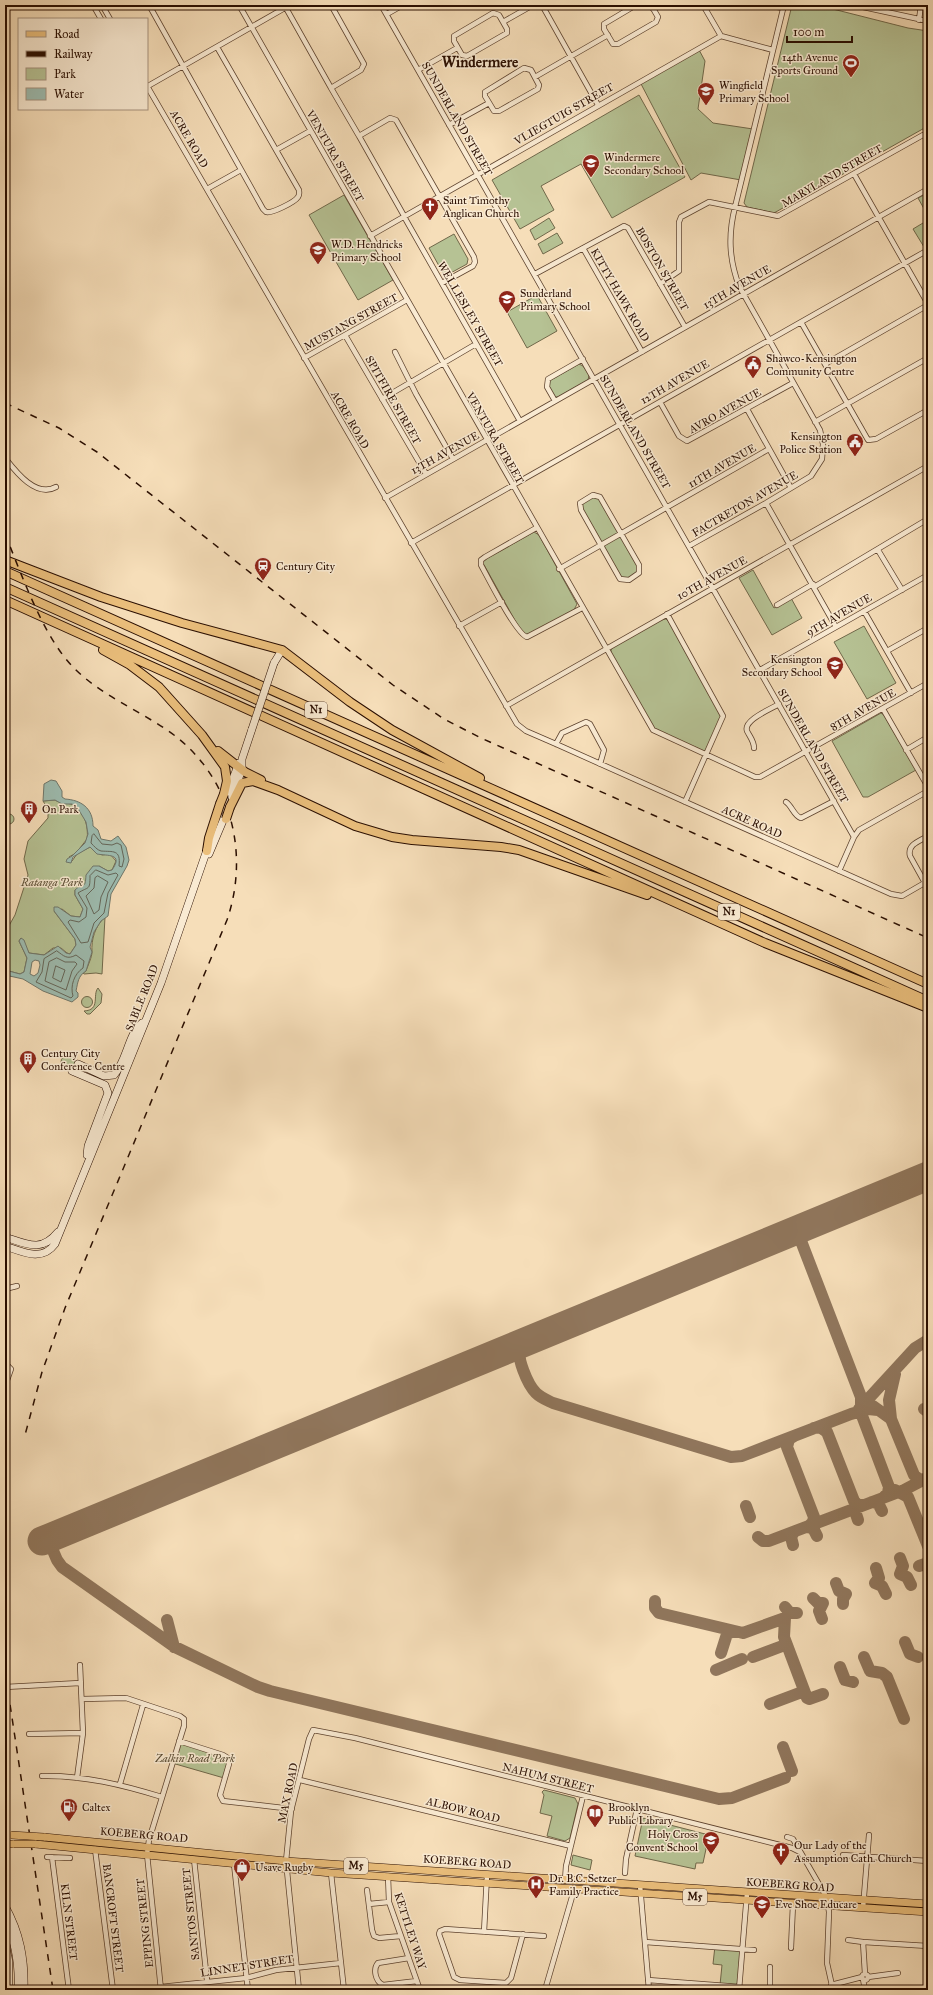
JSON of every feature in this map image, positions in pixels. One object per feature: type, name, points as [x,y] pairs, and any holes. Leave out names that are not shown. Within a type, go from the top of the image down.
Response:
[{"type":"highway","points":[[5,560],[101,596],[278,650],[392,730],[465,771],[628,850]]},
{"type":"highway","name":"N1","points":[[5,571],[928,984]]},
{"type":"highway","name":"N1","points":[[5,587],[928,1001]]},
{"type":"highway","points":[[5,600],[64,628],[702,915],[820,966],[928,1008]]},
{"type":"highway","points":[[64,628],[74,636],[124,661],[147,677],[159,687],[194,726],[225,767],[227,781],[225,808]]},
{"type":"highway","points":[[202,735],[240,765],[278,790]]},
{"type":"highway","points":[[207,851],[209,838],[225,808],[238,787],[242,783],[248,781],[278,790],[356,826],[392,837],[519,850],[702,915]]},
{"type":"main road","name":"SABLE ROAD","points":[[204,863],[213,847],[278,650]]},
{"type":"main road","name":"SABLE ROAD","points":[[5,1246],[36,1255],[51,1250],[55,1244],[60,1228],[176,944],[207,851]]},
{"type":"main road","points":[[78,1064],[104,1076],[114,1075],[121,1064],[136,1030],[145,1020]]},
{"type":"main road","points":[[72,1071],[105,1085],[108,1094],[88,1146],[85,1167]]},
{"type":"main road","name":"SABLE ROAD","points":[[5,1238],[26,1244],[40,1245],[49,1242],[60,1228]]},
{"type":"main road","name":"KOEBERG ROAD","points":[[8,1835],[148,1846],[286,1861],[827,1898],[928,1912]]},
{"type":"main road","name":"KOEBERG ROAD","points":[[5,1844],[46,1845],[95,1849],[331,1873],[746,1901],[829,1906],[863,1904],[928,1904]]},
{"type":"main road","points":[[5,1906],[20,1941],[25,1971],[24,1990]]},
{"type":"main road","points":[[5,1920],[16,1952],[18,1990]]},
{"type":"street","points":[[92,5],[100,18],[107,14]]},
{"type":"street","points":[[102,5],[109,18]]},
{"type":"street","points":[[149,5],[264,211],[268,213],[273,212],[296,199],[299,194],[276,150],[217,47]]},
{"type":"street","points":[[192,5],[201,5]]},
{"type":"street","name":"VENTURA STREET","points":[[239,5],[559,569],[653,730],[758,777],[763,777],[806,753]]},
{"type":"street","points":[[331,5],[364,64],[361,70],[332,88]]},
{"type":"street","name":"SUNDERLAND STREET","points":[[381,5],[854,837]]},
{"type":"street","points":[[386,14],[403,5]]},
{"type":"street","points":[[503,22],[532,5]]},
{"type":"street","points":[[542,5],[598,105]]},
{"type":"street","points":[[636,5],[605,23],[604,28],[612,42],[616,44],[656,22],[658,17],[652,7],[661,5]]},
{"type":"street","points":[[703,5],[721,36],[773,50]]},
{"type":"street","points":[[766,5],[783,7]]},
{"type":"street","points":[[854,5],[928,21]]},
{"type":"street","points":[[919,20],[921,5]]},
{"type":"street","points":[[148,85],[288,6]]},
{"type":"street","name":"WELLESLEY STREET","points":[[288,6],[358,136],[520,421]]},
{"type":"street","name":"FACTRETON AVENUE","points":[[689,546],[811,476],[822,459],[822,437],[743,294],[736,278],[730,253],[730,236],[734,207],[783,7]]},
{"type":"street","points":[[494,13],[498,14],[503,22],[507,32],[466,57],[462,56],[453,40],[454,36],[494,13]]},
{"type":"street","points":[[534,77],[608,35]]},
{"type":"street","name":"VLIEGTUIG STREET","points":[[370,236],[721,36]]},
{"type":"street","points":[[418,70],[457,48]]},
{"type":"street","points":[[526,68],[530,69],[539,85],[537,90],[498,112],[493,111],[489,103],[484,95],[487,90],[526,68]]},
{"type":"street","name":"ACRE ROAD","points":[[148,88],[515,721],[523,728],[556,744],[897,896],[905,894],[927,882]]},
{"type":"street","points":[[450,125],[489,103]]},
{"type":"street","points":[[358,136],[387,119],[393,118],[396,120],[474,257],[475,262],[473,266],[442,283]]},
{"type":"street","points":[[276,150],[310,131]]},
{"type":"street","name":"MARYLAND STREET","points":[[660,284],[679,271],[679,222],[681,217],[709,202],[778,216],[923,135],[928,134]]},
{"type":"street","points":[[207,189],[240,170]]},
{"type":"street","points":[[825,364],[928,305],[854,174]]},
{"type":"street","name":"13TH AVENUE","points":[[385,498],[928,189]]},
{"type":"street","name":"BOSTON STREET","points":[[535,274],[624,226],[628,228],[685,327]]},
{"type":"street","name":"KITTY HAWK ROAD","points":[[583,248],[642,352]]},
{"type":"street","name":"12TH AVENUE","points":[[411,543],[928,250]]},
{"type":"street","name":"MUSTANG STREET","points":[[304,358],[406,300]]},
{"type":"street","points":[[801,322],[847,404],[867,438],[871,441],[928,410]]},
{"type":"street","name":"SPITFIRE STREET","points":[[345,335],[426,474]]},
{"type":"street","points":[[382,399],[476,344]]},
{"type":"street","points":[[395,352],[453,459]]},
{"type":"street","points":[[815,422],[928,358]]},
{"type":"street","points":[[555,401],[547,387],[548,379],[583,359]]},
{"type":"street","name":"AVRO AVENUE","points":[[660,402],[679,436],[687,441],[793,383]]},
{"type":"street","points":[[747,409],[792,488]]},
{"type":"street","name":"11TH AVENUE","points":[[559,569],[769,449]]},
{"type":"street","points":[[5,458],[24,479],[37,488],[48,490],[56,487]]},
{"type":"street","name":"10TH AVENUE","points":[[506,706],[928,467]]},
{"type":"street","points":[[595,495],[600,497],[621,534],[640,567],[639,573],[633,578],[625,581],[620,579],[600,545],[579,507],[580,503],[588,497],[595,495]]},
{"type":"street","points":[[766,503],[836,626]]},
{"type":"street","points":[[777,605],[878,550],[928,519]]},
{"type":"street","points":[[536,528],[485,557],[481,560],[481,566],[520,633],[527,637],[582,608]]},
{"type":"street","points":[[878,550],[902,590]]},
{"type":"street","name":"9TH AVENUE","points":[[760,670],[928,574]]},
{"type":"street","points":[[459,626],[502,602]]},
{"type":"street","points":[[864,611],[911,693]]},
{"type":"street","points":[[667,614],[723,713],[723,719],[685,802]]},
{"type":"street","points":[[887,651],[928,628]]},
{"type":"street","name":"8TH AVENUE","points":[[806,753],[928,683]]},
{"type":"street","points":[[754,748],[754,744],[747,730],[748,724],[779,704]]},
{"type":"street","points":[[883,709],[928,787]]},
{"type":"street","points":[[556,744],[562,733],[586,722],[590,724],[604,750],[600,764]]},
{"type":"street","points":[[906,750],[928,737]]},
{"type":"street","points":[[839,871],[854,837],[859,830],[928,791]]},
{"type":"street","points":[[786,802],[798,817],[801,818],[834,800]]},
{"type":"street","points":[[927,882],[910,856],[909,851],[912,845],[928,836]]},
{"type":"street","points":[[5,1289],[18,1286]]},
{"type":"street","points":[[5,1363],[11,1369],[5,1386]]},
{"type":"street","points":[[77,1778],[83,1733],[80,1665]]},
{"type":"street","points":[[5,1687],[80,1683]]},
{"type":"street","points":[[82,1699],[117,1697],[143,1705],[120,1784]]},
{"type":"street","name":"EPPING STREET","points":[[143,1705],[180,1716],[184,1719],[184,1726],[148,1846],[147,1854],[160,1988]]},
{"type":"street","name":"MAX ROAD","points":[[299,1990],[286,1861],[292,1809],[309,1739],[313,1730]]},
{"type":"street","name":"NAHUM STREET","points":[[313,1730],[355,1738],[792,1848],[800,1852]]},
{"type":"street","points":[[29,1734],[83,1733]]},
{"type":"street","points":[[179,1741],[223,1755],[229,1759],[219,1800],[224,1802],[292,1809]]},
{"type":"street","points":[[42,1776],[77,1778],[120,1784],[162,1798]]},
{"type":"street","name":"ALBOW ROAD","points":[[300,1780],[571,1846]]},
{"type":"street","points":[[565,1880],[571,1846],[584,1796]]},
{"type":"street","points":[[625,1873],[626,1859],[637,1809]]},
{"type":"street","points":[[863,1904],[869,1835]]},
{"type":"street","points":[[787,1837],[793,1839],[827,1898],[829,1906],[827,1963],[833,1990]]},
{"type":"street","name":"BANCROFT STREET","points":[[95,1849],[113,1990]]},
{"type":"street","points":[[843,1855],[928,1860]]},
{"type":"street","name":"KILN STREET","points":[[69,1990],[49,1857],[70,1858]]},
{"type":"street","name":"SANTOS STREET","points":[[194,1859],[208,1990]]},
{"type":"street","points":[[234,1864],[248,1990]]},
{"type":"street","points":[[331,1873],[344,1990]]},
{"type":"street","points":[[484,1932],[487,1875]]},
{"type":"street","name":"KETTLEY WAY","points":[[388,1876],[389,1902],[420,1990]]},
{"type":"street","points":[[640,1885],[649,1990]]},
{"type":"street","points":[[565,1888],[572,1897]]},
{"type":"street","points":[[545,1990],[572,1897],[581,1889]]},
{"type":"street","points":[[367,1890],[374,1936],[379,1938],[401,1936]]},
{"type":"street","points":[[739,1988],[747,1893]]},
{"type":"street","points":[[369,1904],[389,1902]]},
{"type":"street","points":[[791,1948],[793,1904]]},
{"type":"street","points":[[523,1934],[508,1982],[460,1980],[454,1977],[439,1936],[439,1932],[445,1929],[523,1934],[544,1936]]},
{"type":"street","points":[[5,1938],[10,1961],[10,1990]]},
{"type":"street","points":[[848,1940],[928,1946]]},
{"type":"street","points":[[645,1942],[754,1950]]},
{"type":"street","points":[[863,1942],[866,1990]]},
{"type":"street","points":[[409,1958],[378,1963],[376,1967],[377,1981],[383,1985],[417,1981]]},
{"type":"street","name":"LINNET STREET","points":[[132,1990],[246,1978],[276,1970],[341,1963]]},
{"type":"street","points":[[770,1967],[770,1988]]},
{"type":"street","points":[[832,1984],[865,1977],[898,1973]]},
{"type":"street","points":[[648,1980],[739,1988],[770,1988],[780,1990]]},
{"type":"green space","name":"14th Avenue Sports Ground","points":[[792,5],[817,5],[908,28],[928,31],[928,126],[774,213],[747,207],[744,203]]},
{"type":"green space","points":[[698,48],[705,61],[698,109],[713,123],[753,129],[741,180],[701,173],[691,180],[640,82]]},
{"type":"green space","name":"Windermere Secondary School","points":[[639,95],[685,177],[612,218],[581,164],[541,186],[554,210],[520,229],[492,180]]},
{"type":"green space","points":[[928,193],[928,216],[918,198]]},
{"type":"green space","points":[[344,195],[393,280],[358,300],[309,215]]},
{"type":"green space","points":[[549,218],[555,228],[535,240],[530,230]]},
{"type":"green space","points":[[928,220],[928,245],[924,247],[913,229]]},
{"type":"green space","points":[[557,233],[563,243],[543,254],[538,244]]},
{"type":"green space","points":[[454,234],[468,259],[467,264],[447,275],[443,273],[429,248]]},
{"type":"green space","points":[[537,295],[557,331],[527,348],[507,312]]},
{"type":"green space","points":[[579,364],[583,366],[589,375],[588,380],[558,397],[555,397],[549,387],[549,381]]},
{"type":"green space","points":[[597,495],[639,565],[637,576],[620,579],[581,510],[580,503]]},
{"type":"green space","points":[[534,532],[539,535],[577,604],[574,610],[527,636],[522,633],[483,563],[484,560]]},
{"type":"green space","points":[[753,570],[774,608],[791,598],[802,618],[772,635],[739,578]]},
{"type":"green space","points":[[666,619],[722,716],[708,748],[704,751],[653,729],[611,654],[613,647],[661,620]]},
{"type":"green space","points":[[864,626],[896,683],[867,699],[834,642]]},
{"type":"green space","points":[[881,713],[884,715],[916,770],[868,797],[863,797],[832,741]]},
{"type":"green space","name":"Ratanga Park","points":[[55,800],[77,807],[85,819],[87,839],[76,853],[69,857],[72,861],[77,854],[90,847],[102,855],[110,854],[116,861],[112,870],[108,871],[99,866],[86,879],[87,883],[85,886],[75,890],[75,895],[83,909],[80,917],[71,916],[62,909],[54,911],[75,939],[76,945],[70,954],[61,948],[53,948],[44,955],[29,953],[21,938],[19,941],[27,958],[24,972],[20,974],[5,970],[5,944],[8,941],[6,931],[15,915],[28,875],[24,859],[28,841],[48,818],[48,809],[43,801]]},
{"type":"green space","points":[[7,814],[11,814],[13,815],[13,823],[7,824],[4,821],[4,817]]},
{"type":"green space","points":[[105,917],[102,974],[84,974],[83,973],[86,971],[92,952],[94,933]]},
{"type":"green space","points":[[98,988],[102,994],[101,1003],[90,1014],[87,1014],[84,1011],[93,1008],[96,991]]},
{"type":"green space","points":[[85,997],[89,997],[91,998],[91,1006],[85,1007],[82,1004],[82,1000]]},
{"type":"green space","points":[[65,1055],[71,1055],[75,1059],[75,1065],[71,1069],[65,1069],[61,1065],[61,1059]]},
{"type":"green space","name":"Zalkin Road Park","points":[[180,1741],[224,1754],[228,1761],[224,1778],[172,1763]]},
{"type":"green space","points":[[544,1790],[575,1798],[578,1804],[570,1838],[565,1841],[547,1836],[552,1816],[540,1813],[544,1795],[542,1792]]},
{"type":"green space","points":[[643,1818],[709,1835],[703,1863],[696,1863],[695,1869],[635,1856]]},
{"type":"green space","points":[[573,1855],[592,1860],[590,1870],[571,1865]]},
{"type":"green space","points":[[715,1946],[743,1949],[739,1986],[720,1985],[722,1965],[713,1964]]},
{"type":"water","points":[[51,780],[56,781],[62,791],[62,797],[76,801],[85,806],[91,814],[93,826],[98,830],[101,839],[111,841],[118,836],[126,847],[129,860],[111,894],[108,916],[101,921],[94,932],[90,947],[92,952],[86,971],[81,975],[78,982],[76,991],[78,993],[78,997],[72,1002],[43,991],[23,979],[5,975],[5,970],[20,974],[24,972],[27,958],[19,941],[21,938],[24,940],[29,953],[44,955],[58,946],[66,953],[70,954],[76,945],[75,939],[54,911],[54,907],[58,907],[71,916],[80,917],[83,909],[75,895],[75,890],[85,883],[86,875],[93,866],[99,866],[108,871],[112,870],[116,861],[113,856],[97,854],[90,847],[73,857],[71,863],[66,862],[67,859],[85,843],[88,834],[86,822],[77,807],[72,804],[62,804],[55,800],[43,801],[44,784]],"holes":[[[35,960],[39,961],[40,965],[38,973],[34,976],[30,974],[32,962]]]},
{"type":"taxiway","points":[[814,1223],[802,1231],[801,1241],[861,1397],[861,1413],[889,1487],[888,1493],[884,1497]]},
{"type":"taxiway","points":[[783,1236],[795,1236],[802,1243]]},
{"type":"taxiway","points":[[531,1340],[521,1346],[521,1363],[529,1384],[542,1398],[553,1403],[731,1457],[742,1456],[851,1414],[868,1409],[878,1410]]},
{"type":"taxiway","points":[[859,1409],[915,1348],[928,1340]]},
{"type":"taxiway","points":[[500,1352],[512,1351],[519,1358]]},
{"type":"taxiway","points":[[891,1419],[889,1400],[895,1374]]},
{"type":"taxiway","points":[[873,1406],[891,1419],[914,1475],[920,1480],[928,1478]]},
{"type":"taxiway","points":[[924,1409],[928,1412]]},
{"type":"taxiway","points":[[814,1428],[820,1427],[827,1432],[854,1501],[858,1505],[863,1505]]},
{"type":"taxiway","points":[[794,1436],[789,1439],[787,1447],[814,1517],[813,1522],[809,1526]]},
{"type":"taxiway","points":[[758,1537],[763,1541],[769,1541],[904,1490],[925,1479]]},
{"type":"taxiway","points":[[895,1490],[908,1497],[928,1546]]},
{"type":"taxiway","points":[[872,1502],[878,1503],[882,1511]]},
{"type":"taxiway","points":[[746,1506],[750,1517]]},
{"type":"taxiway","points":[[858,1520],[855,1511],[859,1507]]},
{"type":"taxiway","points":[[807,1527],[813,1528],[817,1536]]},
{"type":"taxiway","points":[[793,1545],[791,1537],[794,1532]]},
{"type":"taxiway","points":[[48,1539],[57,1560],[62,1567],[175,1647],[258,1687],[270,1691],[719,1799],[732,1798],[785,1778]]},
{"type":"taxiway","points":[[900,1558],[903,1566],[900,1574],[907,1577],[911,1585]]},
{"type":"taxiway","points":[[919,1566],[928,1563]]},
{"type":"taxiway","points":[[876,1568],[879,1578],[875,1583],[882,1586],[886,1594]]},
{"type":"taxiway","points":[[836,1583],[839,1591],[846,1594],[843,1599],[843,1604]]},
{"type":"taxiway","points":[[813,1598],[818,1603],[823,1603],[819,1611],[822,1619]]},
{"type":"taxiway","points":[[655,1601],[655,1608],[659,1613],[743,1633],[785,1618]]},
{"type":"taxiway","points":[[785,1607],[790,1613],[797,1613]]},
{"type":"taxiway","points":[[785,1618],[784,1637],[807,1698],[809,1699],[823,1694]]},
{"type":"taxiway","points":[[167,1620],[174,1647]]},
{"type":"taxiway","points":[[721,1653],[727,1634],[734,1631]]},
{"type":"taxiway","points":[[905,1642],[910,1654],[918,1657]]},
{"type":"taxiway","points":[[753,1657],[785,1645]]},
{"type":"taxiway","points":[[864,1657],[870,1671],[882,1673],[887,1677],[904,1719]]},
{"type":"taxiway","points":[[716,1670],[742,1659]]},
{"type":"taxiway","points":[[840,1667],[845,1680],[853,1682]]},
{"type":"taxiway","points":[[770,1704],[802,1692]]},
{"type":"taxiway","points":[[783,1747],[792,1771]]},
{"type":"runway","points":[[42,1541],[928,1176]]},
{"type":"railway","points":[[5,403],[59,428],[97,452],[393,685],[444,719],[481,738],[928,938]]},
{"type":"railway","points":[[5,534],[34,605],[43,623],[63,655],[74,668],[84,678],[107,694],[167,730],[188,747],[206,768],[220,790],[229,814],[235,840],[236,867],[234,893],[227,920],[65,1308],[42,1372],[25,1435]]},
{"type":"railway","points":[[8,1691],[53,1990]]},
{"type":"place","name":"14th Avenue Sports Ground","points":[[851,78]]},
{"type":"place","name":"Wingfield Primary School","points":[[706,106]]},
{"type":"place","name":"Windermere Secondary School","points":[[591,178]]},
{"type":"place","name":"Saint Timothy Anglican Church","points":[[430,221]]},
{"type":"place","name":"W.D. Hendricks Primary School","points":[[318,265]]},
{"type":"place","name":"Sunderland Primary School","points":[[507,314]]},
{"type":"place","name":"Shawco-Kensington Community Centre","points":[[753,379]]},
{"type":"place","name":"Kensington Police Station","points":[[855,457]]},
{"type":"place","name":"Century City","points":[[263,581]]},
{"type":"place","name":"Kensington Secondary School","points":[[835,680]]},
{"type":"place","name":"On Park","points":[[29,824]]},
{"type":"place","name":"Century City Conference Centre","points":[[28,1074]]},
{"type":"place","name":"Caltex","points":[[69,1822]]},
{"type":"place","name":"Brooklyn Public Library","points":[[595,1828]]},
{"type":"place","name":"Holy Cross Convent School","points":[[711,1855]]},
{"type":"place","name":"Our Lady of the Assumption Cath. Church","points":[[781,1866]]},
{"type":"place","name":"Usave Rugby","points":[[242,1882]]},
{"type":"place","name":"Dr. B.C. Setzer Family Practice","points":[[536,1899]]},
{"type":"place","name":"Eve Shoe Educare","points":[[762,1919]]},
{"type":"district","name":"Windermere","points":[[480,62]]}]
